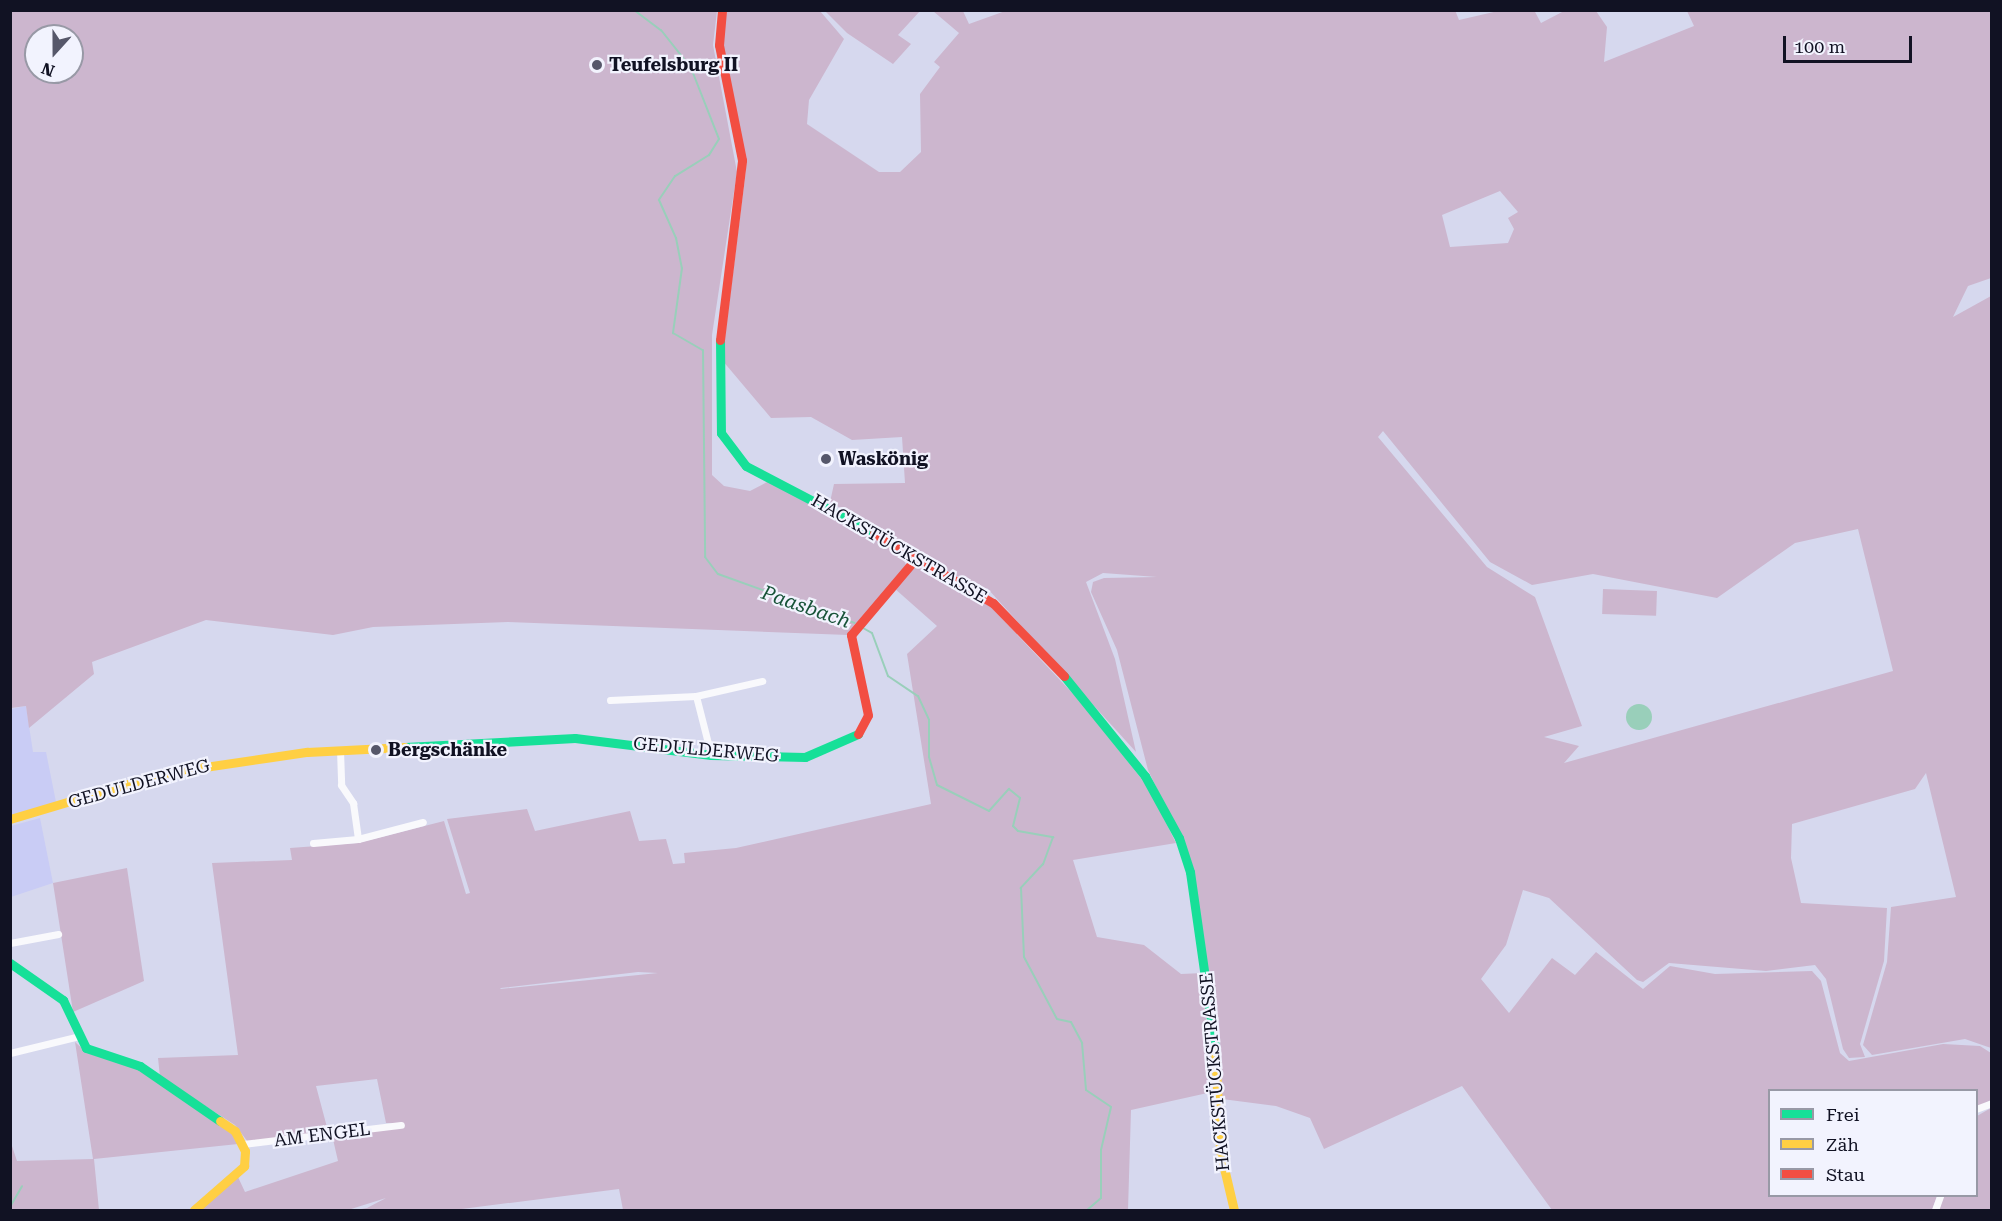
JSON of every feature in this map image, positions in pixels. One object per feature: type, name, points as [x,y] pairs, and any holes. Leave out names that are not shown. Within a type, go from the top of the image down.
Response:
[{"type":"street","name":"HACKSTÜCKSTRASSE","points":[[722,10],[719,45],[742,160],[717,362],[721,434],[746,466],[918,556],[985,597],[1039,648],[1127,750],[1171,821],[1190,872],[1208,975],[1220,1151],[1234,1210]]},
{"type":"street","name":"GEDULDERWEG","points":[[10,819],[200,765],[340,750],[425,750],[575,738],[711,755],[805,757],[859,735],[868,715],[850,645],[858,625],[918,556]]},
{"type":"street","points":[[610,700],[696,696],[762,681]]},
{"type":"street","points":[[696,696],[711,755]]},
{"type":"street","points":[[340,750],[341,785],[353,803],[358,839]]},
{"type":"street","points":[[313,843],[358,839],[423,822]]},
{"type":"street","points":[[10,943],[58,934]]},
{"type":"street","points":[[10,963],[63,1000],[79,1036],[90,1051],[144,1068],[227,1124],[243,1144],[242,1170],[194,1210]]},
{"type":"street","points":[[10,1053],[79,1036]]},
{"type":"street","points":[[1978,1109],[1992,1103]]},
{"type":"street","name":"AM ENGEL","points":[[243,1144],[401,1125]]},
{"type":"shaded area","points":[[1008,10],[1455,10],[1459,20],[1498,11],[1534,10],[1541,23],[1564,11],[1596,11],[1607,27],[1604,62],[1694,26],[1687,11],[1991,11],[1991,278],[1968,286],[1953,317],[1991,296],[1991,1048],[1965,1039],[1872,1055],[1863,1045],[1887,962],[1891,907],[1956,897],[1926,773],[1915,789],[1792,824],[1791,858],[1801,903],[1887,908],[1884,961],[1860,1044],[1865,1057],[1849,1058],[1843,1049],[1826,979],[1815,965],[1766,971],[1669,963],[1643,982],[1637,980],[1549,898],[1523,890],[1506,945],[1481,979],[1509,1013],[1552,958],[1575,975],[1596,952],[1643,989],[1670,966],[1715,974],[1812,971],[1821,981],[1840,1053],[1849,1061],[1943,1044],[1980,1046],[1991,1053],[1991,1100],[1978,1107],[1978,1089],[1768,1089],[1768,1197],[1937,1197],[1932,1210],[1552,1210],[1462,1086],[1324,1149],[1310,1118],[1276,1106],[1222,1099],[1220,1037],[1187,851],[1148,770],[1117,650],[1091,592],[1093,582],[1104,578],[1157,577],[1103,573],[1086,582],[1115,659],[1136,752],[987,588],[984,592],[830,502],[834,484],[905,483],[902,437],[852,440],[811,417],[771,418],[722,360],[746,170],[722,42],[726,11],[820,11],[844,39],[809,100],[807,124],[879,172],[900,172],[921,152],[920,94],[940,67],[934,62],[959,33],[933,11],[963,11],[969,24]],"holes":[[[1500,191],[1518,212],[1508,218],[1514,229],[1508,243],[1450,247],[1442,215]],[[1383,431],[1490,562],[1532,585],[1593,574],[1717,598],[1795,543],[1858,529],[1893,671],[1564,763],[1579,746],[1544,737],[1582,726],[1535,597],[1487,567],[1378,437]]]},
{"type":"shaded area","points":[[11,11],[717,11],[713,45],[737,172],[712,335],[712,475],[724,486],[750,491],[769,481],[899,550],[906,565],[848,635],[508,622],[373,627],[333,635],[206,620],[92,662],[94,674],[29,728],[26,706],[11,708]]},
{"type":"shaded area","points":[[825,11],[920,11],[898,35],[911,44],[893,64],[847,33]]},
{"type":"shaded area","points":[[918,560],[991,607],[1077,698],[1148,787],[1176,843],[1073,860],[1097,937],[1144,945],[1181,974],[1203,973],[1212,1092],[1131,1110],[1128,1210],[623,1210],[619,1189],[454,1210],[355,1210],[367,1208],[386,1198],[348,1210],[196,1210],[238,1177],[245,1192],[338,1161],[332,1135],[397,1123],[386,1123],[377,1079],[316,1086],[328,1131],[248,1142],[235,1125],[160,1077],[158,1058],[238,1055],[212,863],[292,860],[290,848],[358,843],[444,821],[466,894],[470,893],[447,819],[527,809],[535,831],[630,811],[639,841],[666,839],[673,864],[685,863],[684,853],[736,848],[931,804],[907,654],[937,626],[894,588]],"holes":[[[638,972],[658,973],[500,989]]]},
{"type":"shaded area","points":[[1603,589],[1657,591],[1656,616],[1602,614]]},
{"type":"shaded area","points":[[1639,704],[1648,708],[1652,717],[1648,726],[1639,730],[1630,726],[1626,717],[1630,708]]},
{"type":"shaded area","points":[[26,706],[33,752],[46,752],[56,802],[11,816],[11,709]]},
{"type":"shaded area","points":[[40,818],[53,883],[11,897],[11,826]]},
{"type":"shaded area","points":[[127,868],[144,981],[73,1012],[53,883]]},
{"type":"shaded area","points":[[75,1042],[85,1051],[140,1070],[231,1132],[238,1144],[94,1159],[99,1210],[11,1210],[10,1140],[17,1161],[93,1159]]},
{"type":"shaded area","points":[[1991,1108],[1991,1210],[1939,1210],[1944,1197],[1978,1197],[1978,1115]]},
{"type":"waterway","name":"Paasbach","points":[[634,10],[661,30],[691,68],[719,139],[709,155],[675,176],[659,200],[676,238],[682,268],[673,333],[703,350],[705,557],[718,574],[855,623]]},
{"type":"waterway","name":"Paasbach","points":[[863,628],[872,633],[888,676],[918,696],[929,720],[929,757],[937,785],[989,811],[1009,789],[1020,798],[1013,826],[1018,831],[1053,837],[1043,864],[1021,888],[1024,957],[1057,1019],[1071,1022],[1082,1043],[1086,1090],[1111,1107],[1101,1150],[1101,1198],[1087,1210]]},
{"type":"waterway","points":[[10,1207],[22,1186]]},
{"type":"traffic: fast","points":[[720,340],[721,433],[746,466],[874,533]]},
{"type":"traffic: fast","points":[[1064,676],[1145,776],[1179,838],[1190,872],[1215,1047]]},
{"type":"traffic: fast","points":[[405,747],[575,738],[711,755],[805,757],[858,734]]},
{"type":"traffic: fast","points":[[10,963],[63,1000],[86,1048],[140,1066],[220,1121]]},
{"type":"traffic: slow","points":[[10,819],[164,773],[307,752],[405,747]]},
{"type":"traffic: slow","points":[[1215,1047],[1220,1151],[1234,1210]]},
{"type":"traffic: slow","points":[[194,1210],[244,1166],[245,1151],[235,1131],[220,1121]]},
{"type":"traffic: jam","points":[[720,340],[742,160],[719,45],[722,10]]},
{"type":"traffic: jam","points":[[874,533],[993,603],[1064,676]]},
{"type":"traffic: jam","points":[[858,734],[868,715],[851,635],[918,556]]},
{"type":"place","name":"Teufelsburg II","points":[[597,65]]},
{"type":"place","name":"Waskönig","points":[[826,459]]},
{"type":"place","name":"Bergschänke","points":[[376,750]]}]
